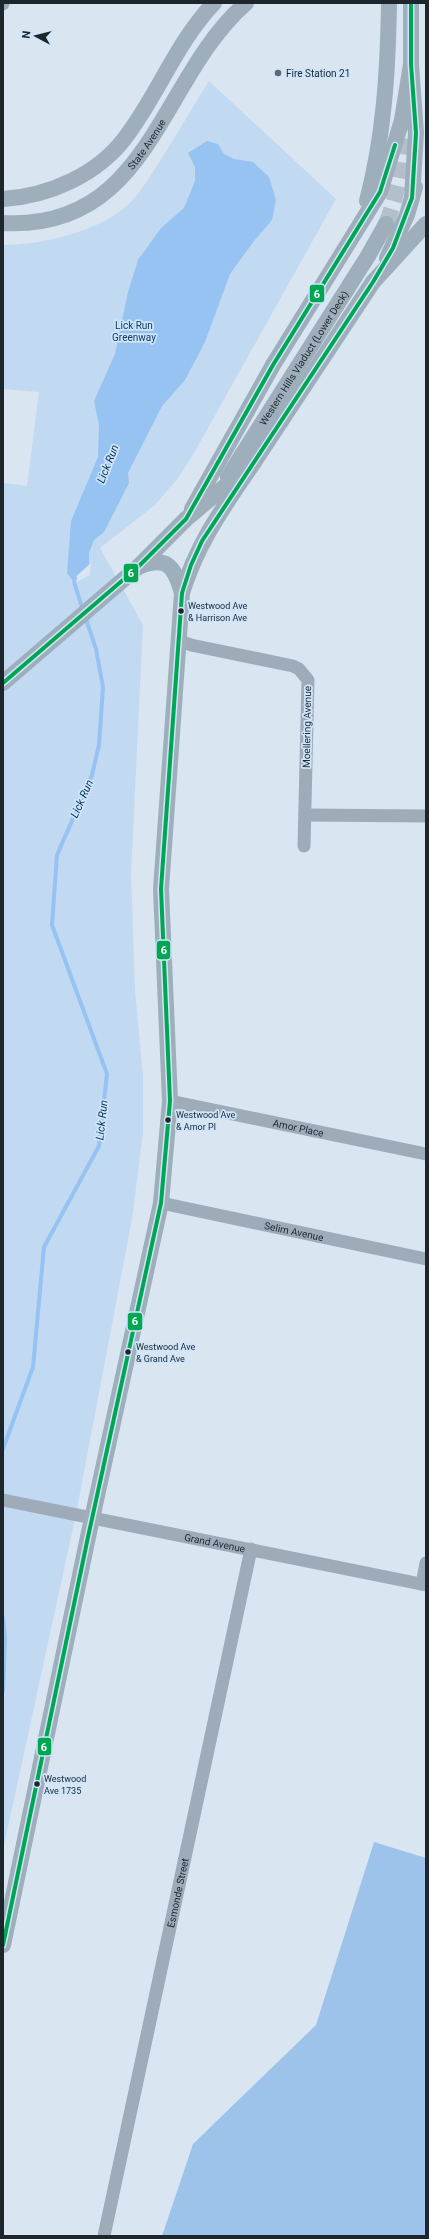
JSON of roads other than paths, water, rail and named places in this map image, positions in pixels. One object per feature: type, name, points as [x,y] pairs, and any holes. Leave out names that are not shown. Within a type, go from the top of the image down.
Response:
[{"type":"main road","name":"State Avenue","points":[[3,199],[33,195],[62,186],[87,171],[113,151],[136,123],[183,42],[214,3]]},
{"type":"main road","name":"State Avenue","points":[[3,223],[33,223],[67,214],[98,198],[112,186],[150,143],[213,39],[227,21],[246,3]]},
{"type":"main road","points":[[366,212],[378,150],[386,88],[389,3]]},
{"type":"main road","points":[[186,519],[273,365],[351,242],[366,212],[380,192],[402,120],[410,64],[412,3]]},
{"type":"main road","points":[[410,89],[412,3]]},
{"type":"main road","points":[[410,64],[415,105],[416,133],[412,198]]},
{"type":"main road","points":[[415,105],[426,117]]},
{"type":"main road","points":[[3,1945],[92,1518],[161,1203],[170,1101],[161,888],[182,593],[191,564],[202,541],[373,282],[393,248],[407,215],[426,147]]},
{"type":"main road","name":"Western Hills Viaduct (Lower Deck)","points":[[219,491],[368,256],[386,224]]},
{"type":"main road","points":[[373,282],[426,224]]},
{"type":"main road","points":[[6,678],[138,567],[186,519],[254,462]]},
{"type":"main road","points":[[138,567],[153,561],[167,564],[177,574],[182,593]]},
{"type":"street","name":"Moellering Avenue","points":[[178,640],[191,645],[293,666],[304,674],[309,686],[304,846]]},
{"type":"street","points":[[306,815],[426,816]]},
{"type":"street","name":"Amor Place","points":[[170,1101],[426,1154]]},
{"type":"street","name":"Selim Avenue","points":[[161,1203],[426,1259]]},
{"type":"street","name":"Grand Avenue","points":[[6,1501],[424,1584]]},
{"type":"street","name":"Esmonde Street","points":[[104,2236],[251,1549]]},
{"type":"street","points":[[424,1584],[426,1563]]},
{"type":"water","points":[[207,141],[218,144],[224,154],[234,159],[253,162],[269,177],[276,200],[272,220],[254,241],[230,274],[205,342],[185,380],[162,406],[128,473],[129,483],[104,532],[94,540],[89,553],[89,574],[74,582],[67,573],[71,521],[98,457],[99,425],[94,401],[115,354],[128,292],[138,260],[161,228],[184,208],[195,181],[195,167],[188,153]]},
{"type":"waterway","name":"Lick Run","points":[[75,578],[74,582],[83,610]]},
{"type":"waterway","name":"Lick Run","points":[[3,1449],[33,1367],[44,1247],[99,1146],[107,1074],[52,925],[57,855],[92,775],[99,745],[103,687],[96,649],[85,616]]},
{"type":"waterway","name":"Lick Run","points":[[3,1617],[5,1638],[3,1691]]},
{"type":"tunnel","points":[[386,224],[398,184],[408,114]]},
{"type":"place","name":"Fire Station 21","points":[[278,73]]},
{"type":"place","name":"Westwood Ave & Harrison Ave","points":[[181,611]]},
{"type":"place","name":"Westwood Ave & Amor Pl","points":[[168,1120]]},
{"type":"place","name":"Westwood Ave & Grand Ave","points":[[128,1352]]},
{"type":"place","name":"Westwood Ave 1735","points":[[37,1784]]},
{"type":"park label","name":"Lick Run Greenway","points":[[134,330]]}]
